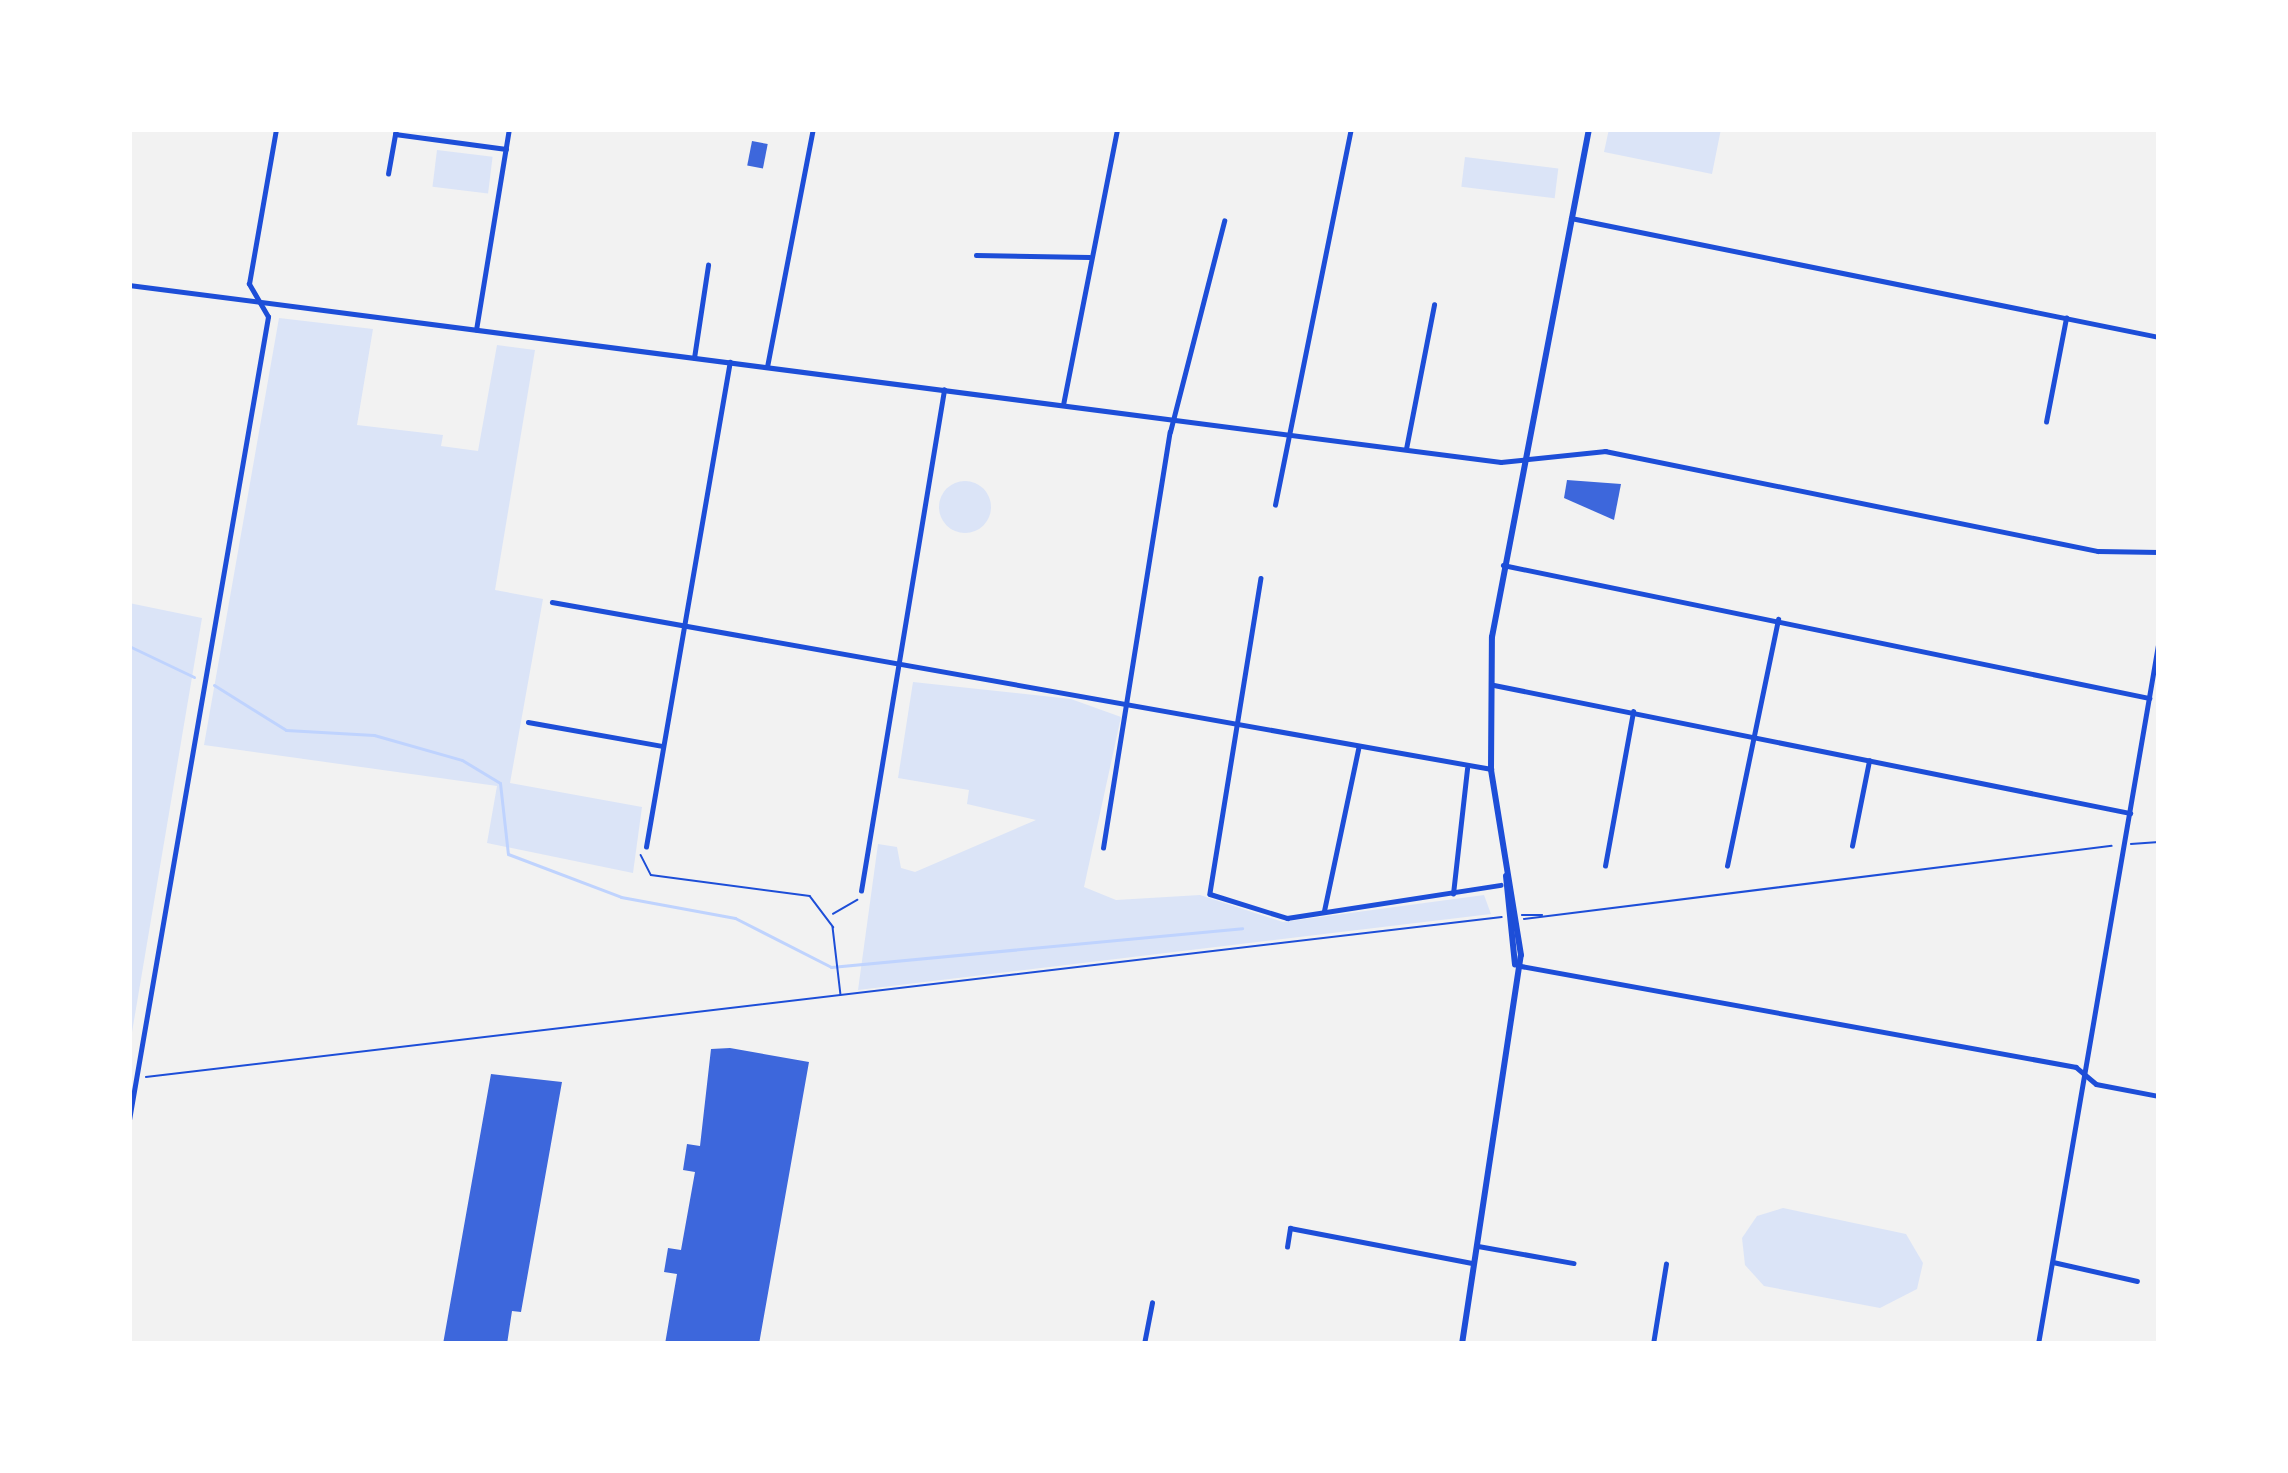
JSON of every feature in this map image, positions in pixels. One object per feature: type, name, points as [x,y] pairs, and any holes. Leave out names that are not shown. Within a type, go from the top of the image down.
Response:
[{"type":"main road","points":[[1462,1344],[1520,920],[1506,876],[1491,769],[1489,684],[1522,459],[1589,129]]},
{"type":"main road","points":[[1506,876],[1500,885],[1515,965]]},
{"type":"street","points":[[129,1120],[268,316],[249,284],[276,129]]},
{"type":"street","points":[[476,330],[509,129]]},
{"type":"street","points":[[767,367],[813,129]]},
{"type":"street","points":[[1063,405],[1118,129]]},
{"type":"street","points":[[1275,505],[1351,129]]},
{"type":"street","points":[[388,174],[395,132],[506,148]]},
{"type":"street","points":[[1570,218],[2159,337]]},
{"type":"street","points":[[1103,848],[1175,420],[1224,221]]},
{"type":"street","points":[[976,255],[1091,257]]},
{"type":"street","points":[[694,358],[708,266]]},
{"type":"street","points":[[129,285],[1406,449],[1522,459],[1624,454],[2098,551],[2159,552]]},
{"type":"street","points":[[1406,449],[1435,304]]},
{"type":"street","points":[[2046,422],[2066,318]]},
{"type":"street","points":[[646,847],[730,362]]},
{"type":"street","points":[[861,891],[944,390]]},
{"type":"street","points":[[1504,565],[2150,698]]},
{"type":"street","points":[[1261,578],[1207,889],[1287,918],[1500,885]]},
{"type":"street","points":[[552,602],[1467,769],[1491,769]]},
{"type":"street","points":[[1727,866],[1778,619]]},
{"type":"street","points":[[2038,1344],[2159,640]]},
{"type":"street","points":[[1489,684],[2130,813]]},
{"type":"street","points":[[1605,866],[1633,712]]},
{"type":"street","points":[[527,722],[663,746]]},
{"type":"street","points":[[1324,911],[1358,749]]},
{"type":"street","points":[[1852,846],[1869,761]]},
{"type":"street","points":[[1453,895],[1467,769]]},
{"type":"street","points":[[1515,965],[2086,1075],[2159,1096]]},
{"type":"street","points":[[1287,1247],[1290,1228],[1475,1263]]},
{"type":"street","points":[[1478,1246],[1573,1263]]},
{"type":"street","points":[[2054,1262],[2137,1281]]},
{"type":"street","points":[[1653,1344],[1666,1264]]},
{"type":"street","points":[[1144,1344],[1152,1304]]},
{"type":"path","points":[[2132,844],[2159,842]]},
{"type":"path","points":[[1528,916],[2117,845]]},
{"type":"path","points":[[646,847],[651,875],[802,893],[829,915],[842,998]]},
{"type":"path","points":[[829,915],[861,891]]},
{"type":"path","points":[[143,1078],[1495,920]]},
{"type":"shaded area","points":[[1609,129],[1721,129],[1712,174],[1604,152]]},
{"type":"shaded area","points":[[437,150],[493,157],[488,194],[432,187]]},
{"type":"shaded area","points":[[1465,157],[1558,168],[1555,198],[1461,187]]},
{"type":"shaded area","points":[[279,318],[373,329],[357,425],[443,435],[441,446],[478,451],[497,345],[535,350],[495,590],[543,599],[510,783],[642,807],[633,873],[487,843],[497,786],[204,745]]},
{"type":"shaded area","points":[[965,481],[984,488],[991,507],[984,526],[965,533],[946,526],[939,507],[946,488]]},
{"type":"shaded area","points":[[129,603],[202,618],[129,1050]]},
{"type":"shaded area","points":[[913,682],[1071,699],[1121,717],[1084,887],[1116,900],[1200,895],[1283,922],[1484,895],[1491,914],[858,990],[878,844],[897,847],[901,868],[915,872],[1036,820],[967,804],[969,790],[898,778]]},
{"type":"shaded area","points":[[1783,1208],[1906,1234],[1923,1263],[1917,1289],[1880,1308],[1764,1286],[1745,1265],[1742,1238],[1757,1216]]},
{"type":"building","points":[[752,141],[768,144],[763,169],[747,166]]},
{"type":"building","points":[[1567,480],[1621,484],[1614,520],[1564,498]]},
{"type":"building","points":[[711,1049],[809,1062],[759,1344],[665,1344],[677,1274],[664,1272],[668,1248],[681,1250],[695,1172],[683,1170],[687,1144],[700,1146]]},
{"type":"building","points":[[491,1074],[562,1082],[521,1312],[512,1311],[507,1344],[443,1344]]},
{"type":"waterway","points":[[129,646],[194,677]]},
{"type":"waterway","points":[[214,685],[286,730],[374,735],[462,760],[500,783],[508,854],[621,897],[735,918],[831,967],[1242,928]]}]
